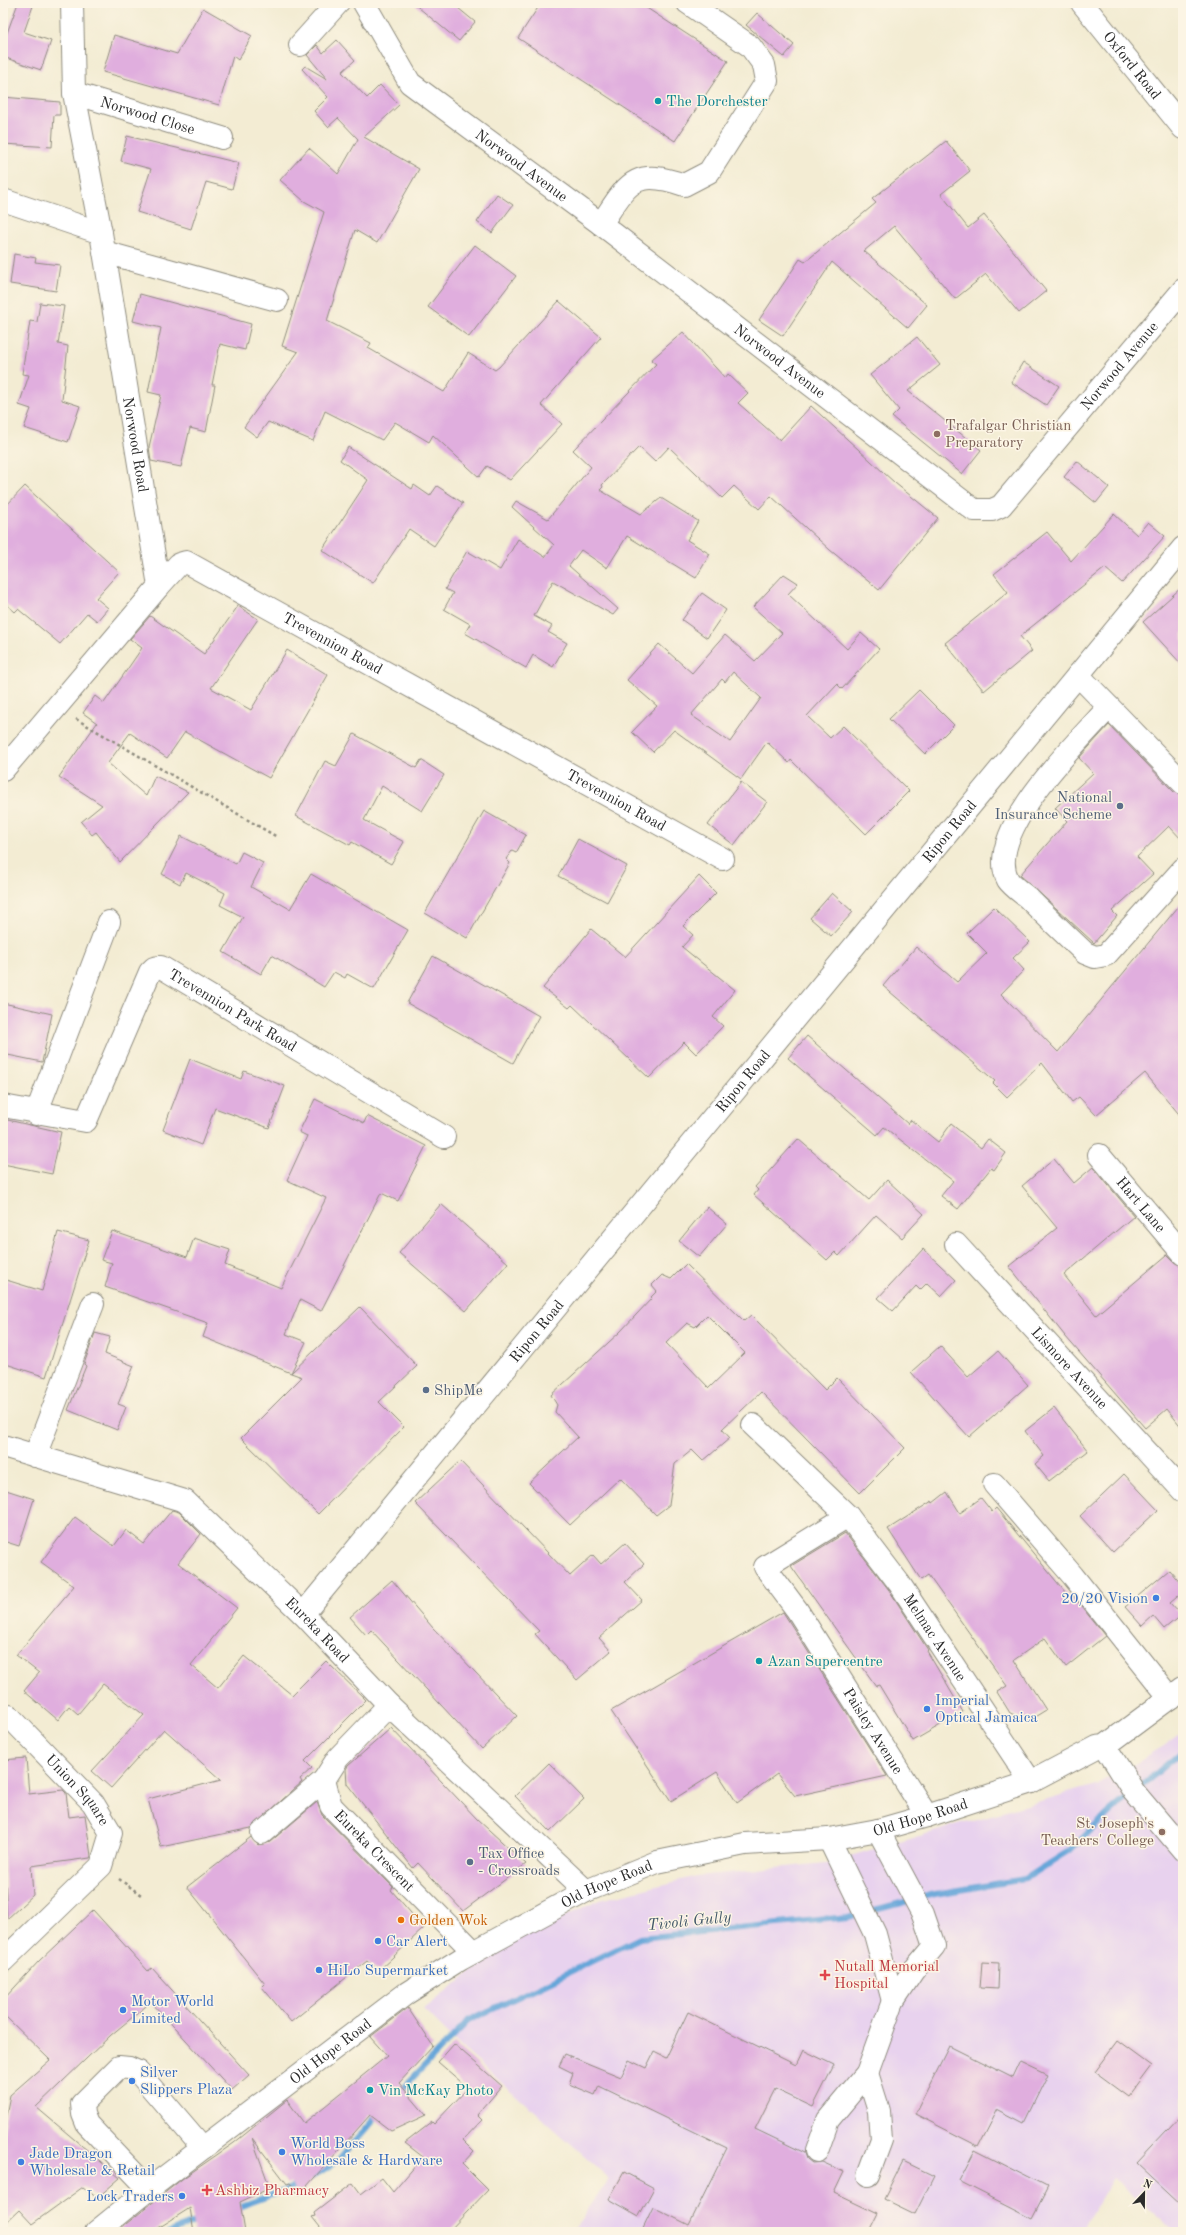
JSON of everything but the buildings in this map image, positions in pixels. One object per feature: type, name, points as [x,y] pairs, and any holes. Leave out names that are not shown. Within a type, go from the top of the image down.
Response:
[{"type":"street","name":"Norwood Road","points":[[72,3],[74,93],[102,243],[159,586]]},
{"type":"street","points":[[300,45],[338,3]]},
{"type":"street","name":"Norwood Avenue","points":[[364,3],[410,83],[601,224],[974,510],[992,510],[1001,506],[1183,290]]},
{"type":"street","points":[[601,224],[627,186],[643,177],[667,179],[684,185],[709,172],[767,81],[764,65],[750,46],[688,3]]},
{"type":"street","name":"Oxford Road","points":[[1082,3],[1183,128]]},
{"type":"street","name":"Norwood Close","points":[[74,93],[222,138]]},
{"type":"street","points":[[3,200],[102,243],[277,300]]},
{"type":"street","name":"Ripon Road","points":[[303,1614],[1183,548]]},
{"type":"street","name":"Trevennion Road","points":[[3,770],[159,586],[179,564],[186,562],[723,859]]},
{"type":"street","points":[[1078,675],[1183,783]]},
{"type":"street","points":[[1109,707],[1038,788],[1016,821],[1007,840],[1003,862],[1008,880],[1085,953],[1095,957],[1106,955],[1183,868]]},
{"type":"street","points":[[36,1114],[109,922]]},
{"type":"street","name":"Trevennion Park Road","points":[[3,1106],[36,1114],[86,1121],[150,972],[154,968],[161,967],[444,1137]]},
{"type":"street","name":"Hart Lane","points":[[1099,1155],[1183,1254]]},
{"type":"street","name":"Lismore Avenue","points":[[956,1244],[1183,1491]]},
{"type":"street","points":[[35,1456],[92,1304]]},
{"type":"street","name":"Melmac Avenue","points":[[753,1425],[848,1516],[899,1583],[1031,1782]]},
{"type":"street","name":"Eureka Road","points":[[3,1446],[185,1502],[303,1614],[389,1705],[586,1891]]},
{"type":"street","points":[[994,1484],[1176,1693]]},
{"type":"street","name":"Paisley Avenue","points":[[848,1516],[765,1567],[797,1610],[927,1816]]},
{"type":"street","name":"Old Hope Road","points":[[96,2232],[202,2148],[407,1993],[474,1952],[586,1891],[657,1862],[745,1844],[829,1840],[878,1830],[927,1816],[1031,1782],[1097,1746],[1105,1746],[1176,1693]]},
{"type":"street","points":[[262,1833],[324,1780],[338,1758],[389,1705]]},
{"type":"street","name":"Union Square","points":[[3,1716],[9,1716],[93,1803],[111,1833],[101,1866],[3,1961]]},
{"type":"street","points":[[1105,1746],[1134,1792],[1183,1850]]},
{"type":"street","name":"Eureka Crescent","points":[[324,1780],[331,1806],[474,1952]]},
{"type":"street","points":[[817,2151],[828,2120],[867,2073],[892,2001],[913,1971],[934,1946],[923,1914],[878,1830]]},
{"type":"street","points":[[829,1840],[875,1934],[892,2001]]},
{"type":"street","points":[[149,2189],[87,2124],[83,2114],[82,2104],[119,2068],[129,2068],[138,2072],[202,2148]]},
{"type":"street","points":[[867,2073],[879,2111],[881,2140],[868,2174]]},
{"type":"path","points":[[56,707],[277,837]]},
{"type":"path","points":[[101,1866],[141,1895]]},
{"type":"shaded area","name":"Nutall Memorial Hospital","points":[[1183,1732],[1183,2232],[1175,2232],[1113,2178],[1081,2232],[572,2232],[610,2178],[461,2047],[423,2009],[512,1940],[600,1900],[697,1876],[826,1863],[1099,1784],[1164,1746]]},
{"type":"waterway","name":"Tivoli Gully","points":[[397,2094],[468,2021],[640,1938],[848,1917],[935,1894],[1025,1879],[1069,1851],[1111,1811],[1183,1751]]},
{"type":"waterway","name":"Tivoli Gully","points":[[312,2177],[339,2160],[380,2112]]},
{"type":"waterway","name":"Tivoli Gully","points":[[233,2209],[299,2185]]},
{"type":"waterway","name":"Tivoli Gully","points":[[170,2232],[200,2221]]},
{"type":"place","name":"The Dorchester","points":[[658,101]]},
{"type":"place","name":"Trafalgar Christian Preparatory","points":[[937,434]]},
{"type":"place","name":"National Insurance Scheme","points":[[1120,806]]},
{"type":"place","name":"ShipMe","points":[[426,1390]]},
{"type":"place","name":"20/20 Vision","points":[[1156,1598]]},
{"type":"place","name":"Azan Supercentre","points":[[759,1661]]},
{"type":"place","name":"Imperial Optical Jamaica","points":[[927,1709]]},
{"type":"place","name":"St. Joseph's Teachers' College","points":[[1162,1832]]},
{"type":"place","name":"Tax Office - Crossroads","points":[[470,1862]]},
{"type":"place","name":"Golden Wok","points":[[401,1920]]},
{"type":"place","name":"Car Alert","points":[[378,1941]]},
{"type":"place","name":"HiLo Supermarket","points":[[319,1970]]},
{"type":"place","name":"Nutall Memorial Hospital","points":[[825,1975]]},
{"type":"place","name":"Motor World Limited","points":[[123,2010]]},
{"type":"place","name":"Silver Slippers Plaza","points":[[132,2081]]},
{"type":"place","name":"Vin McKay Photo","points":[[370,2090]]},
{"type":"place","name":"World Boss Wholesale & Hardware","points":[[282,2152]]},
{"type":"place","name":"Jade Dragon Wholesale & Retail","points":[[21,2162]]},
{"type":"place","name":"Ashbiz Pharmacy","points":[[207,2190]]},
{"type":"place","name":"Lock Traders","points":[[182,2196]]}]
